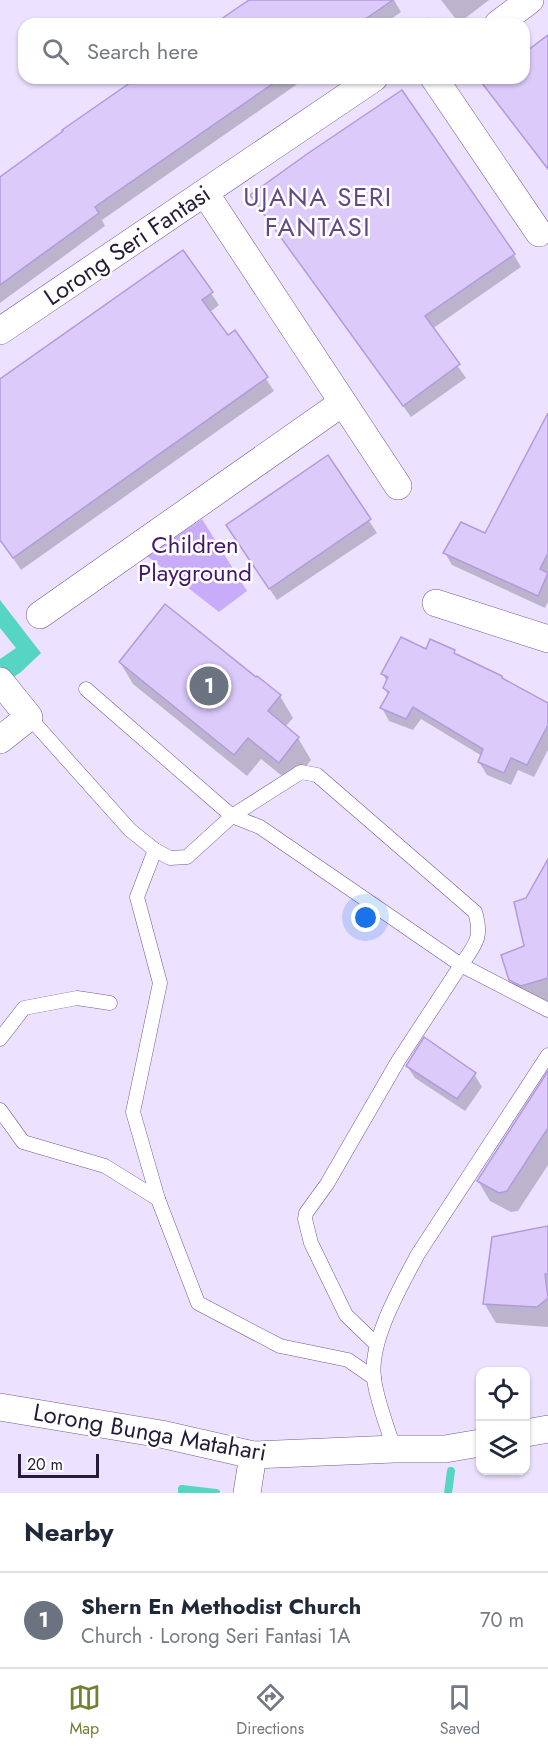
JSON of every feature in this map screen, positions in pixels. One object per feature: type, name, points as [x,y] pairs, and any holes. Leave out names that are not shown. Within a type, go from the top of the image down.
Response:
[{"type":"street","points":[[506,18],[530,0]]},
{"type":"street","name":"Lorong Seri Fantasi","points":[[0,331],[365,84]]},
{"type":"street","points":[[438,84],[539,233]]},
{"type":"street","points":[[205,193],[398,486]]},
{"type":"street","points":[[40,615],[342,403]]},
{"type":"street","points":[[436,603],[548,639]]},
{"type":"street","points":[[0,740],[29,717],[3,684]]},
{"type":"street","name":"Lorong Bunga Matahari","points":[[0,1407],[161,1434],[253,1455],[445,1449],[476,1444]]},
{"type":"street","points":[[530,1432],[548,1429]]},
{"type":"street","points":[[247,1493],[253,1455]]},
{"type":"lane","points":[[86,689],[232,816],[260,827],[461,965],[548,1010]]},
{"type":"lane","points":[[29,717],[123,823],[155,850],[170,858],[187,857],[232,816],[301,772],[317,775],[476,912],[480,927],[477,942],[398,1061],[327,1184],[306,1213],[305,1219],[311,1243],[346,1315],[376,1344]]},
{"type":"lane","points":[[155,850],[137,897],[160,982],[134,1112],[159,1199],[198,1303],[280,1346],[348,1360],[374,1378]]},
{"type":"lane","points":[[0,1039],[24,1008],[77,998],[110,1003]]},
{"type":"lane","points":[[394,1449],[374,1378],[376,1344],[418,1254],[548,1056]]},
{"type":"lane","points":[[0,1110],[23,1142],[105,1166],[159,1199]]},
{"type":"green space","name":"Children Playground","points":[[202,519],[247,591],[219,612],[147,556]]},
{"type":"shaded area","points":[[0,600],[41,653],[21,672],[0,687],[0,659],[16,648],[0,628]]},
{"type":"building","points":[[249,0],[393,0],[367,18],[223,18]]},
{"type":"building","points":[[548,35],[548,169],[483,84],[530,84],[530,48]]},
{"type":"building","points":[[128,84],[272,84],[95,207],[99,213],[0,285],[0,177]]},
{"type":"building","points":[[402,90],[515,254],[425,316],[460,364],[403,406],[250,195]]},
{"type":"building","points":[[183,250],[213,292],[202,300],[228,335],[235,330],[268,377],[13,558],[0,540],[0,379]]},
{"type":"building","points":[[548,413],[548,553],[540,569],[548,573],[538,596],[443,553],[461,522],[485,533]]},
{"type":"building","points":[[328,455],[371,519],[269,589],[226,525]]},
{"type":"building","points":[[165,604],[281,695],[268,711],[299,737],[279,763],[248,738],[234,755],[119,662]]},
{"type":"building","points":[[401,637],[426,649],[430,639],[455,650],[454,653],[502,676],[548,703],[548,725],[527,765],[511,758],[504,773],[478,762],[483,749],[413,707],[406,719],[380,708],[389,692],[383,688],[388,677],[381,674]]},
{"type":"building","points":[[548,859],[548,978],[521,986],[509,980],[501,955],[524,946],[514,902],[526,898]]},
{"type":"building","points":[[424,1037],[476,1073],[457,1099],[406,1066]]},
{"type":"building","points":[[548,1071],[548,1128],[507,1191],[499,1193],[477,1181]]},
{"type":"building","points":[[548,1226],[548,1274],[545,1274],[548,1298],[537,1307],[483,1304],[492,1237]]},
{"type":"waterway","points":[[448,1493],[451,1471]]},
{"type":"waterway","points":[[182,1493],[182,1489],[216,1493]]},
{"type":"place","name":"Shern En Methodist Church","points":[[209,686]]},
{"type":"district","name":"UJANA SERI FANTASI","points":[[318,212]]}]
